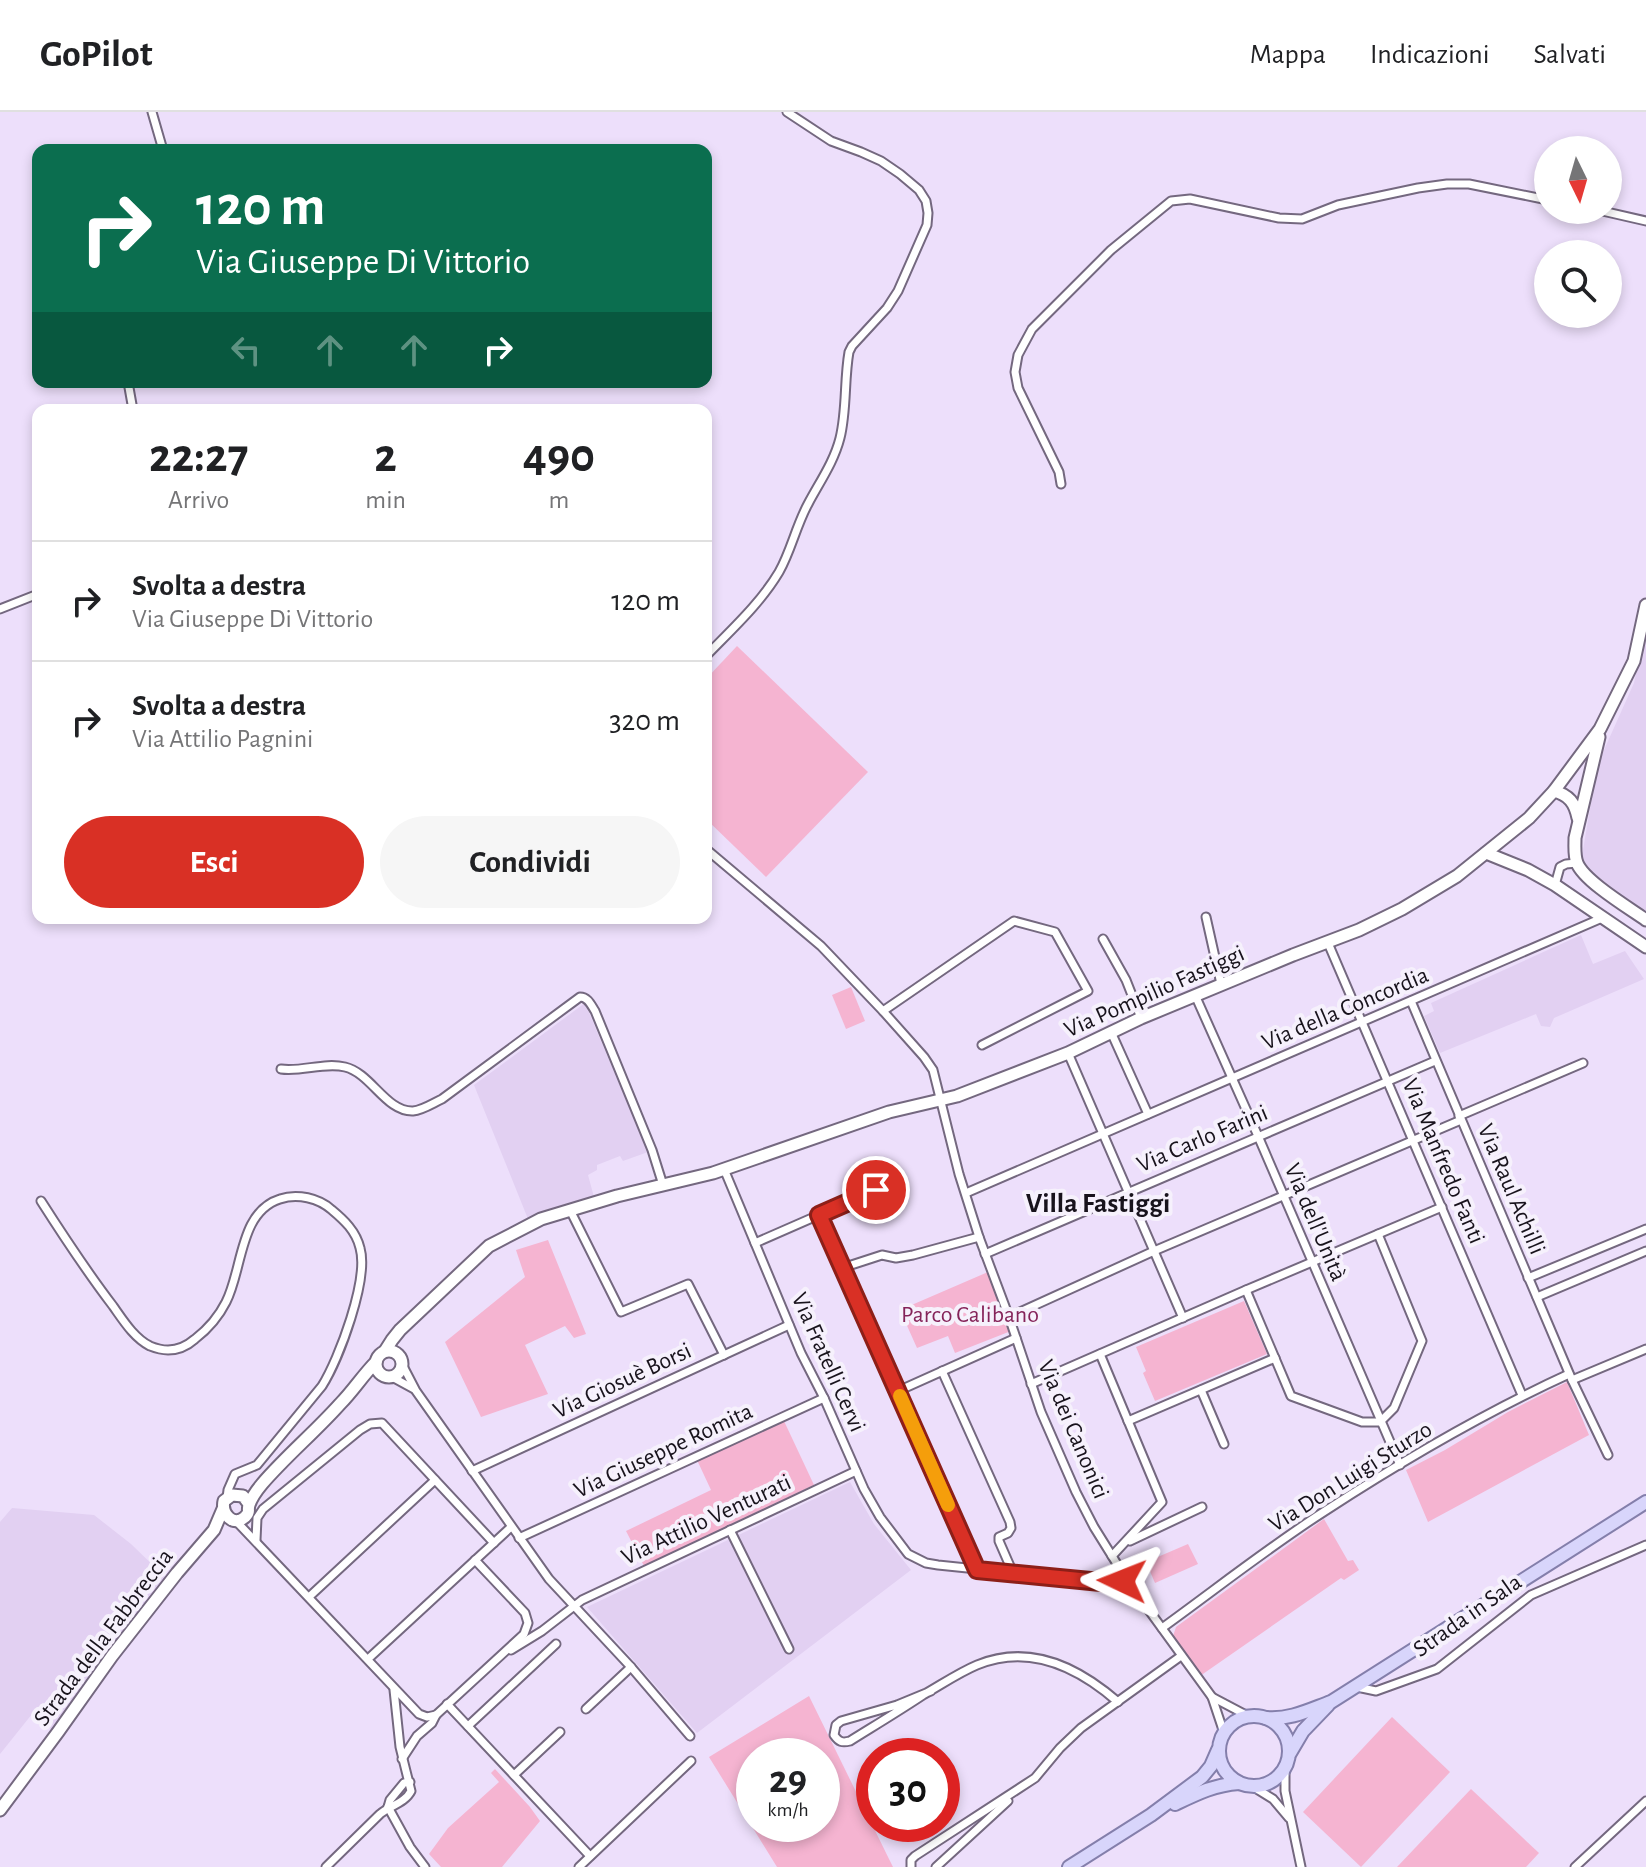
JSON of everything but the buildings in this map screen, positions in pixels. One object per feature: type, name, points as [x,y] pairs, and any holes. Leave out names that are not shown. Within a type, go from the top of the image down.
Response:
[{"type":"main road","points":[[1069,1867],[1151,1815],[1202,1777],[1211,1766],[1224,1733],[1239,1719],[1248,1716],[1293,1717],[1331,1702],[1646,1502]]},
{"type":"main road","points":[[1151,1815],[1208,1788],[1271,1782],[1279,1776],[1303,1731],[1331,1702]]},
{"type":"main road","points":[[1266,1718],[1277,1724],[1284,1733],[1289,1744],[1287,1762]]},
{"type":"main road","points":[[1219,1748],[1223,1769],[1230,1777],[1246,1785]]},
{"type":"street","points":[[152,112],[161,144]]},
{"type":"street","points":[[712,650],[751,609],[779,572],[839,442],[849,352],[898,291],[927,225],[926,201],[919,190],[900,174],[881,161],[831,141],[787,112]]},
{"type":"street","points":[[1061,484],[1059,472],[1018,388],[1015,372],[1018,355],[1032,329],[1111,250],[1171,201],[1190,199],[1279,218],[1302,219],[1338,205],[1447,184],[1469,184],[1534,197]]},
{"type":"street","points":[[1622,216],[1646,221]]},
{"type":"street","points":[[0,609],[32,596]]},
{"type":"street","points":[[1646,605],[1634,661],[1600,729],[1574,851],[1577,863],[1589,879],[1646,920]]},
{"type":"street","name":"Via Pompilio Fastiggi","points":[[385,1351],[400,1330],[489,1246],[541,1219],[724,1169],[889,1112],[957,1096],[1068,1053],[1141,1018],[1328,943],[1402,909],[1457,876],[1529,818],[1554,791],[1600,729]]},
{"type":"street","points":[[1554,791],[1570,798],[1579,821]]},
{"type":"street","points":[[1486,853],[1555,885],[1646,947]]},
{"type":"street","name":"Via dei Canonici","points":[[712,854],[821,946],[883,1011],[933,1070],[979,1237],[1031,1384],[1071,1480],[1094,1527],[1122,1572],[1122,1581],[1132,1587],[1212,1697],[1224,1733]]},
{"type":"street","points":[[1555,885],[1560,867],[1577,863]]},
{"type":"street","points":[[1206,917],[1221,984]]},
{"type":"street","name":"Via della Concordia","points":[[966,1193],[1602,918]]},
{"type":"street","points":[[883,1011],[1014,921],[1055,932],[1088,991],[982,1045]]},
{"type":"street","points":[[1103,939],[1126,980],[1141,1018]]},
{"type":"street","name":"Via Manfredo Fanti","points":[[1328,943],[1522,1395]]},
{"type":"street","name":"Via dell'Unità","points":[[1195,995],[1400,1465]]},
{"type":"street","points":[[281,1069],[344,1067],[359,1072],[392,1104],[412,1111],[442,1099],[583,997],[595,1011],[652,1150],[663,1185]]},
{"type":"street","name":"Via Raul Achilli","points":[[1411,1001],[1528,1278],[1608,1455]]},
{"type":"street","points":[[1111,1032],[1148,1114]]},
{"type":"street","points":[[1068,1053],[1183,1318]]},
{"type":"street","name":"Via Carlo Farini","points":[[985,1254],[1435,1061]]},
{"type":"street","name":"Via Raul Achilli","points":[[1460,1118],[1583,1063]]},
{"type":"street","points":[[1009,1317],[1460,1118]]},
{"type":"street","name":"Via Fratelli Cervi","points":[[724,1169],[789,1325],[880,1517],[908,1554],[917,1560],[977,1570]]},
{"type":"street","points":[[755,1243],[876,1190]]},
{"type":"street","points":[[41,1201],[81,1265],[126,1324],[150,1346],[164,1350],[177,1350],[189,1344],[216,1317],[234,1280],[248,1230],[257,1214],[269,1203],[284,1197],[313,1199],[328,1206],[355,1234],[360,1245],[360,1285],[331,1372],[257,1465],[232,1478],[236,1500],[226,1516],[234,1520],[310,1596],[419,1714],[427,1717],[436,1715]]},
{"type":"street","points":[[1031,1384],[1442,1207]]},
{"type":"street","points":[[570,1210],[621,1312],[688,1284],[724,1355]]},
{"type":"street","points":[[819,1215],[977,1570],[1111,1583],[1122,1581]]},
{"type":"street","name":"Via Raul Achilli","points":[[1528,1278],[1646,1229]]},
{"type":"street","points":[[1246,1290],[1291,1396],[1362,1422],[1380,1422],[1394,1408],[1422,1341],[1378,1234]]},
{"type":"street","points":[[842,1268],[882,1255],[896,1258],[913,1255],[979,1237]]},
{"type":"street","points":[[1613,1243],[1621,1262]]},
{"type":"street","points":[[1537,1297],[1646,1251]]},
{"type":"street","name":"Via Giosuè Borsi","points":[[472,1471],[789,1325]]},
{"type":"street","points":[[392,1377],[399,1373],[400,1330]]},
{"type":"street","points":[[898,1391],[1016,1338]]},
{"type":"street","points":[[1571,1377],[1646,1349]]},
{"type":"street","points":[[416,1391],[388,1377],[378,1367],[379,1355],[393,1351],[401,1360],[416,1391],[549,1579],[690,1736]]},
{"type":"street","points":[[1100,1354],[1162,1502],[1112,1556]]},
{"type":"street","points":[[1128,1421],[1275,1358]]},
{"type":"street","name":"Strada della Fabbreccia","points":[[0,1810],[112,1656],[236,1500],[261,1486],[362,1379],[378,1367]]},
{"type":"street","points":[[942,1371],[1010,1522],[1011,1528],[999,1537],[999,1541],[1013,1573]]},
{"type":"street","name":"Via Don Luigi Sturzo","points":[[1162,1628],[1324,1512],[1400,1465],[1522,1395],[1571,1377]]},
{"type":"street","points":[[1201,1390],[1224,1444]]},
{"type":"street","name":"Via Giuseppe Romita","points":[[519,1538],[824,1398]]},
{"type":"street","points":[[256,1541],[257,1518],[263,1509],[360,1430],[370,1424],[382,1423],[494,1543]]},
{"type":"street","name":"Via Attilio Venturati","points":[[498,1658],[542,1631],[582,1600],[856,1471]]},
{"type":"street","points":[[310,1596],[435,1480]]},
{"type":"street","name":"Strada della Fabbreccia","points":[[214,1530],[246,1516],[236,1500]]},
{"type":"street","points":[[1125,1544],[1202,1507]]},
{"type":"street","points":[[368,1659],[511,1527]]},
{"type":"street","points":[[730,1530],[789,1649]]},
{"type":"street","name":"Strada in Sala","points":[[1355,1687],[1376,1691],[1437,1669],[1531,1595],[1646,1545]]},
{"type":"street","points":[[402,1759],[436,1715],[524,1634],[528,1623],[525,1613],[475,1560]]},
{"type":"street","points":[[468,1726],[556,1644]]},
{"type":"street","points":[[936,1867],[1044,1770],[1070,1738],[1181,1656]]},
{"type":"street","points":[[931,1691],[897,1705],[841,1721],[836,1725],[834,1735],[843,1743],[850,1741],[978,1665],[1012,1658],[1051,1661],[1071,1668],[1118,1702]]},
{"type":"street","points":[[586,1709],[631,1667]]},
{"type":"street","points":[[326,1867],[388,1807],[408,1797],[411,1791],[402,1759],[393,1688]]},
{"type":"street","name":"Via dei Canonici","points":[[1212,1697],[1248,1716]]},
{"type":"street","points":[[447,1704],[590,1856]]},
{"type":"street","points":[[514,1775],[560,1732]]},
{"type":"street","points":[[579,1867],[691,1761]]},
{"type":"street","points":[[1287,1762],[1285,1791],[1301,1867]]},
{"type":"street","points":[[1246,1785],[1273,1799],[1291,1821]]},
{"type":"street","points":[[911,1867],[915,1856],[1024,1786]]},
{"type":"street","points":[[1575,1867],[1646,1801]]},
{"type":"street","points":[[388,1807],[425,1867]]},
{"type":"shaded area","points":[[1646,626],[1646,913],[1603,881],[1584,864],[1582,856],[1596,773],[1634,683]]},
{"type":"shaded area","points":[[1581,935],[1593,964],[1625,951],[1644,979],[1554,1018],[1550,1027],[1541,1026],[1536,1014],[1440,1053],[1424,1016],[1434,1011],[1431,1003]]},
{"type":"shaded area","points":[[585,1003],[648,1152],[623,1161],[620,1156],[597,1165],[597,1170],[588,1175],[594,1197],[528,1219],[474,1085]]},
{"type":"shaded area","points":[[850,1482],[874,1524],[911,1570],[697,1733],[587,1607]]},
{"type":"shaded area","points":[[12,1508],[94,1515],[131,1544],[165,1577],[52,1730],[32,1714],[0,1754],[0,1522]]},
{"type":"green space","points":[[737,646],[868,772],[766,877],[712,825],[712,673]]},
{"type":"green space","points":[[851,987],[865,1021],[846,1029],[832,995]]},
{"type":"green space","points":[[548,1240],[586,1334],[574,1338],[565,1326],[525,1345],[548,1394],[481,1417],[445,1342],[525,1277],[516,1250]]},
{"type":"green space","name":"Parco Calibano","points":[[988,1272],[1011,1331],[955,1353],[948,1336],[917,1348],[900,1310]]},
{"type":"green space","points":[[1244,1301],[1267,1354],[1155,1401],[1136,1347]]},
{"type":"green space","points":[[1567,1382],[1589,1435],[1428,1522],[1406,1470]]},
{"type":"green space","points":[[784,1421],[814,1485],[644,1566],[626,1531],[711,1490],[697,1460]]},
{"type":"green space","points":[[1324,1519],[1348,1561],[1353,1560],[1359,1570],[1344,1580],[1341,1578],[1200,1676],[1173,1636],[1176,1627]]},
{"type":"green space","points":[[1188,1544],[1198,1564],[1155,1583],[1146,1562]]},
{"type":"green space","points":[[809,1696],[830,1738],[740,1738]]},
{"type":"green space","points":[[1392,1717],[1450,1772],[1361,1867],[1303,1812]]},
{"type":"green space","points":[[736,1741],[736,1801],[709,1757]]},
{"type":"green space","points":[[840,1759],[856,1792],[856,1842],[881,1842],[893,1867],[777,1867],[762,1842],[840,1842]]},
{"type":"green space","points":[[495,1769],[540,1821],[502,1867],[441,1867],[429,1854],[448,1828],[499,1782],[491,1773]]},
{"type":"green space","points":[[1471,1789],[1539,1853],[1526,1867],[1397,1867]]},
{"type":"slow traffic","points":[[900,1396],[948,1505]]},
{"type":"district","name":"Villa Fastiggi","points":[[1098,1202]]},
{"type":"route","points":[[876,1190],[819,1215],[977,1570],[1111,1583],[1122,1581]]}]
